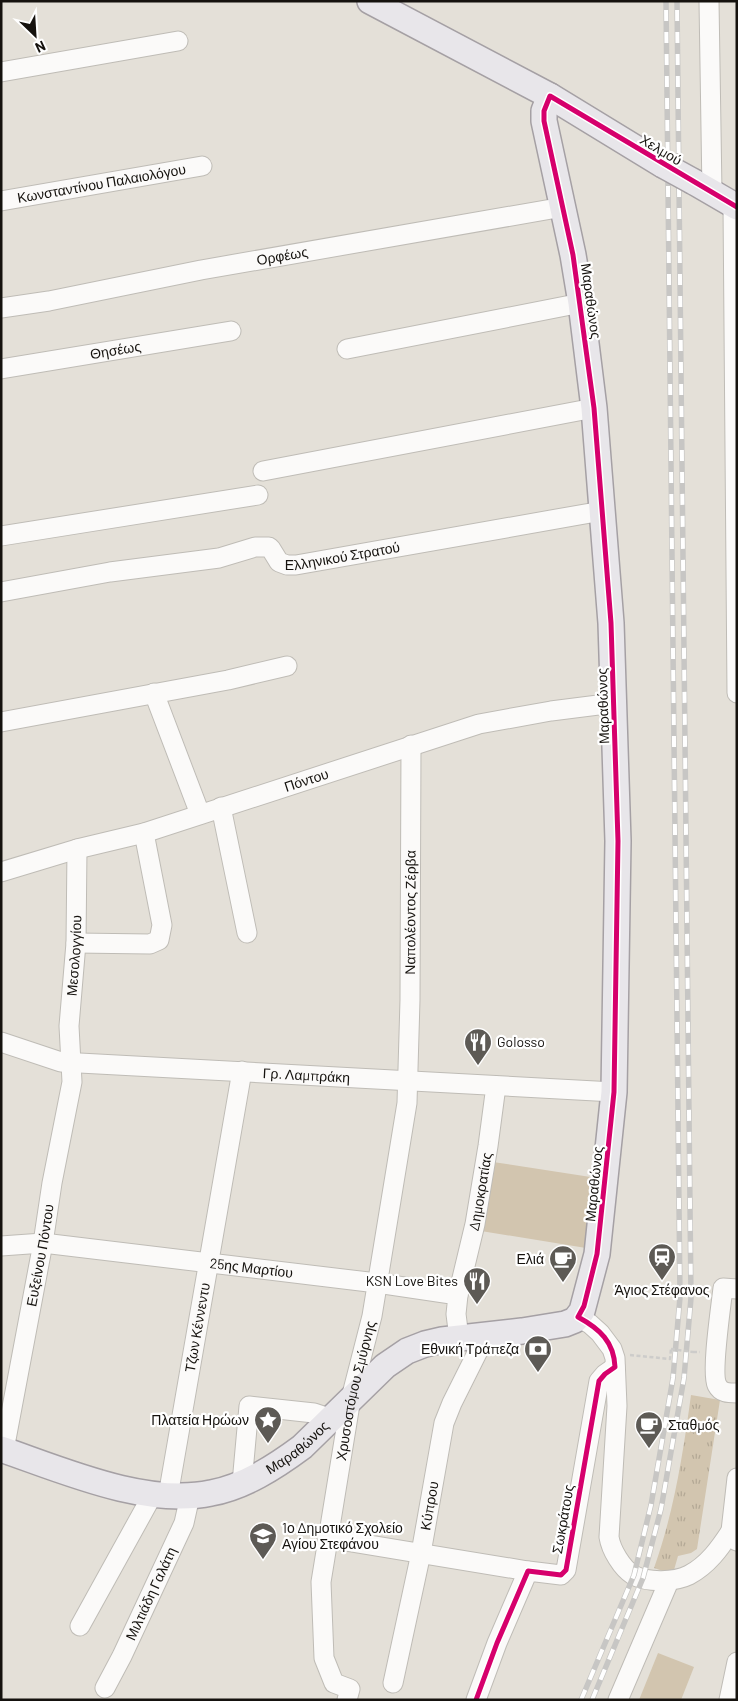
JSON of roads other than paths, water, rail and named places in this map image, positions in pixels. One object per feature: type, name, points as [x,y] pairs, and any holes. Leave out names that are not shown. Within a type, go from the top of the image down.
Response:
[{"type":"main road","points":[[370,1],[550,96]]},
{"type":"main road","name":"Χελμού","points":[[550,96],[663,165],[735,206]]},
{"type":"main road","name":"Μαραθώνος","points":[[3,1449],[132,1490],[170,1495],[212,1493],[242,1483],[271,1468],[302,1447],[351,1398],[398,1356],[425,1344],[565,1324],[578,1317],[584,1306],[597,1254],[614,1092],[618,841],[611,623],[594,408],[581,303],[544,121],[544,111],[550,96]]},
{"type":"street","points":[[703,188],[709,1]]},
{"type":"street","points":[[1,72],[178,41]]},
{"type":"street","name":"Κωνσταντίνου Παλαιολόγου","points":[[1,201],[202,166]]},
{"type":"street","points":[[735,206],[737,693]]},
{"type":"street","name":"Ορφέως","points":[[1,308],[201,270],[563,207]]},
{"type":"street","points":[[347,348],[581,303]]},
{"type":"street","name":"Θησέως","points":[[1,369],[231,331]]},
{"type":"street","points":[[263,471],[594,408]]},
{"type":"street","points":[[1,536],[258,495]]},
{"type":"street","name":"Ελληνικού Στρατού","points":[[1,592],[110,572],[219,558],[255,547],[268,547],[272,549],[279,562],[287,565],[296,565],[602,511]]},
{"type":"street","points":[[1,722],[228,680],[287,666]]},
{"type":"street","points":[[154,693],[200,814]]},
{"type":"street","name":"Πόντου","points":[[1,872],[77,849],[144,833],[479,724],[558,710],[614,703]]},
{"type":"street","name":"Ναπολέοντος Ζέρβα","points":[[408,1080],[411,745]]},
{"type":"street","points":[[221,807],[247,933]]},
{"type":"street","points":[[76,943],[150,944],[159,940],[162,925],[144,833]]},
{"type":"street","name":"Μεσολογγίου","points":[[70,1062],[69,1026],[76,943],[77,849]]},
{"type":"street","name":"Γρ. Λαμπράκη","points":[[1,1042],[52,1060],[70,1062],[614,1092]]},
{"type":"street","name":"Ευξείνου Πόντου","points":[[3,1449],[72,1082],[70,1062]]},
{"type":"street","name":"Τζων Κέννεντυ","points":[[170,1495],[208,1262],[242,1071]]},
{"type":"street","name":"Χρυσοστόμου Σμύρνης","points":[[349,1694],[334,1683],[324,1658],[321,1582],[351,1398],[368,1333],[377,1283],[405,1118],[408,1080]]},
{"type":"street","name":"Δημοκρατίας","points":[[458,1294],[481,1187],[496,1086]]},
{"type":"street","name":"25ης Μαρτίου","points":[[1,1246],[43,1243],[458,1294]]},
{"type":"street","points":[[737,1289],[723,1288],[714,1376],[721,1390],[727,1393],[737,1393]]},
{"type":"street","points":[[458,1294],[456,1314],[459,1338]]},
{"type":"street","points":[[578,1317],[600,1333],[614,1360],[617,1406],[609,1522],[610,1543],[617,1556],[634,1575],[669,1581],[689,1575],[703,1565],[735,1534],[737,1478]]},
{"type":"street","name":"Κύπρου","points":[[393,1683],[421,1553],[444,1423],[486,1336]]},
{"type":"street","name":"Σωκράτους","points":[[528,1571],[561,1575],[566,1570],[599,1381],[614,1360]]},
{"type":"street","points":[[242,1483],[249,1406],[314,1413],[329,1420]]},
{"type":"street","points":[[80,1626],[170,1495]]},
{"type":"street","name":"Μιλτιάδη Γαλάτη","points":[[105,1688],[122,1656],[184,1523],[170,1495]]},
{"type":"street","points":[[327,1538],[528,1571],[497,1643],[476,1700]]},
{"type":"street","points":[[618,1700],[669,1581]]},
{"type":"street","points":[[732,1692],[737,1662]]},
{"type":"railway","points":[[581,1700],[634,1575],[651,1505],[673,1378],[680,1297],[666,1]]},
{"type":"railway","points":[[592,1700],[643,1578],[661,1509],[684,1378],[691,1298],[677,1]]},
{"type":"place","name":"Golosso","points":[[478,1066]]},
{"type":"place","name":"Άγιος Στέφανος","points":[[662,1281]]},
{"type":"place","name":"Ελιά","points":[[563,1283]]},
{"type":"place","name":"KSN Love Bites","points":[[477,1305]]},
{"type":"place","name":"Εθνική Τράπεζα","points":[[538,1373]]},
{"type":"place","name":"Πλατεία Ηρώων","points":[[268,1444]]},
{"type":"place","name":"Σταθμός","points":[[649,1449]]},
{"type":"place","name":"1ο Δημοτικό Σχολείο Αγίου Στεφάνου","points":[[263,1560]]}]
